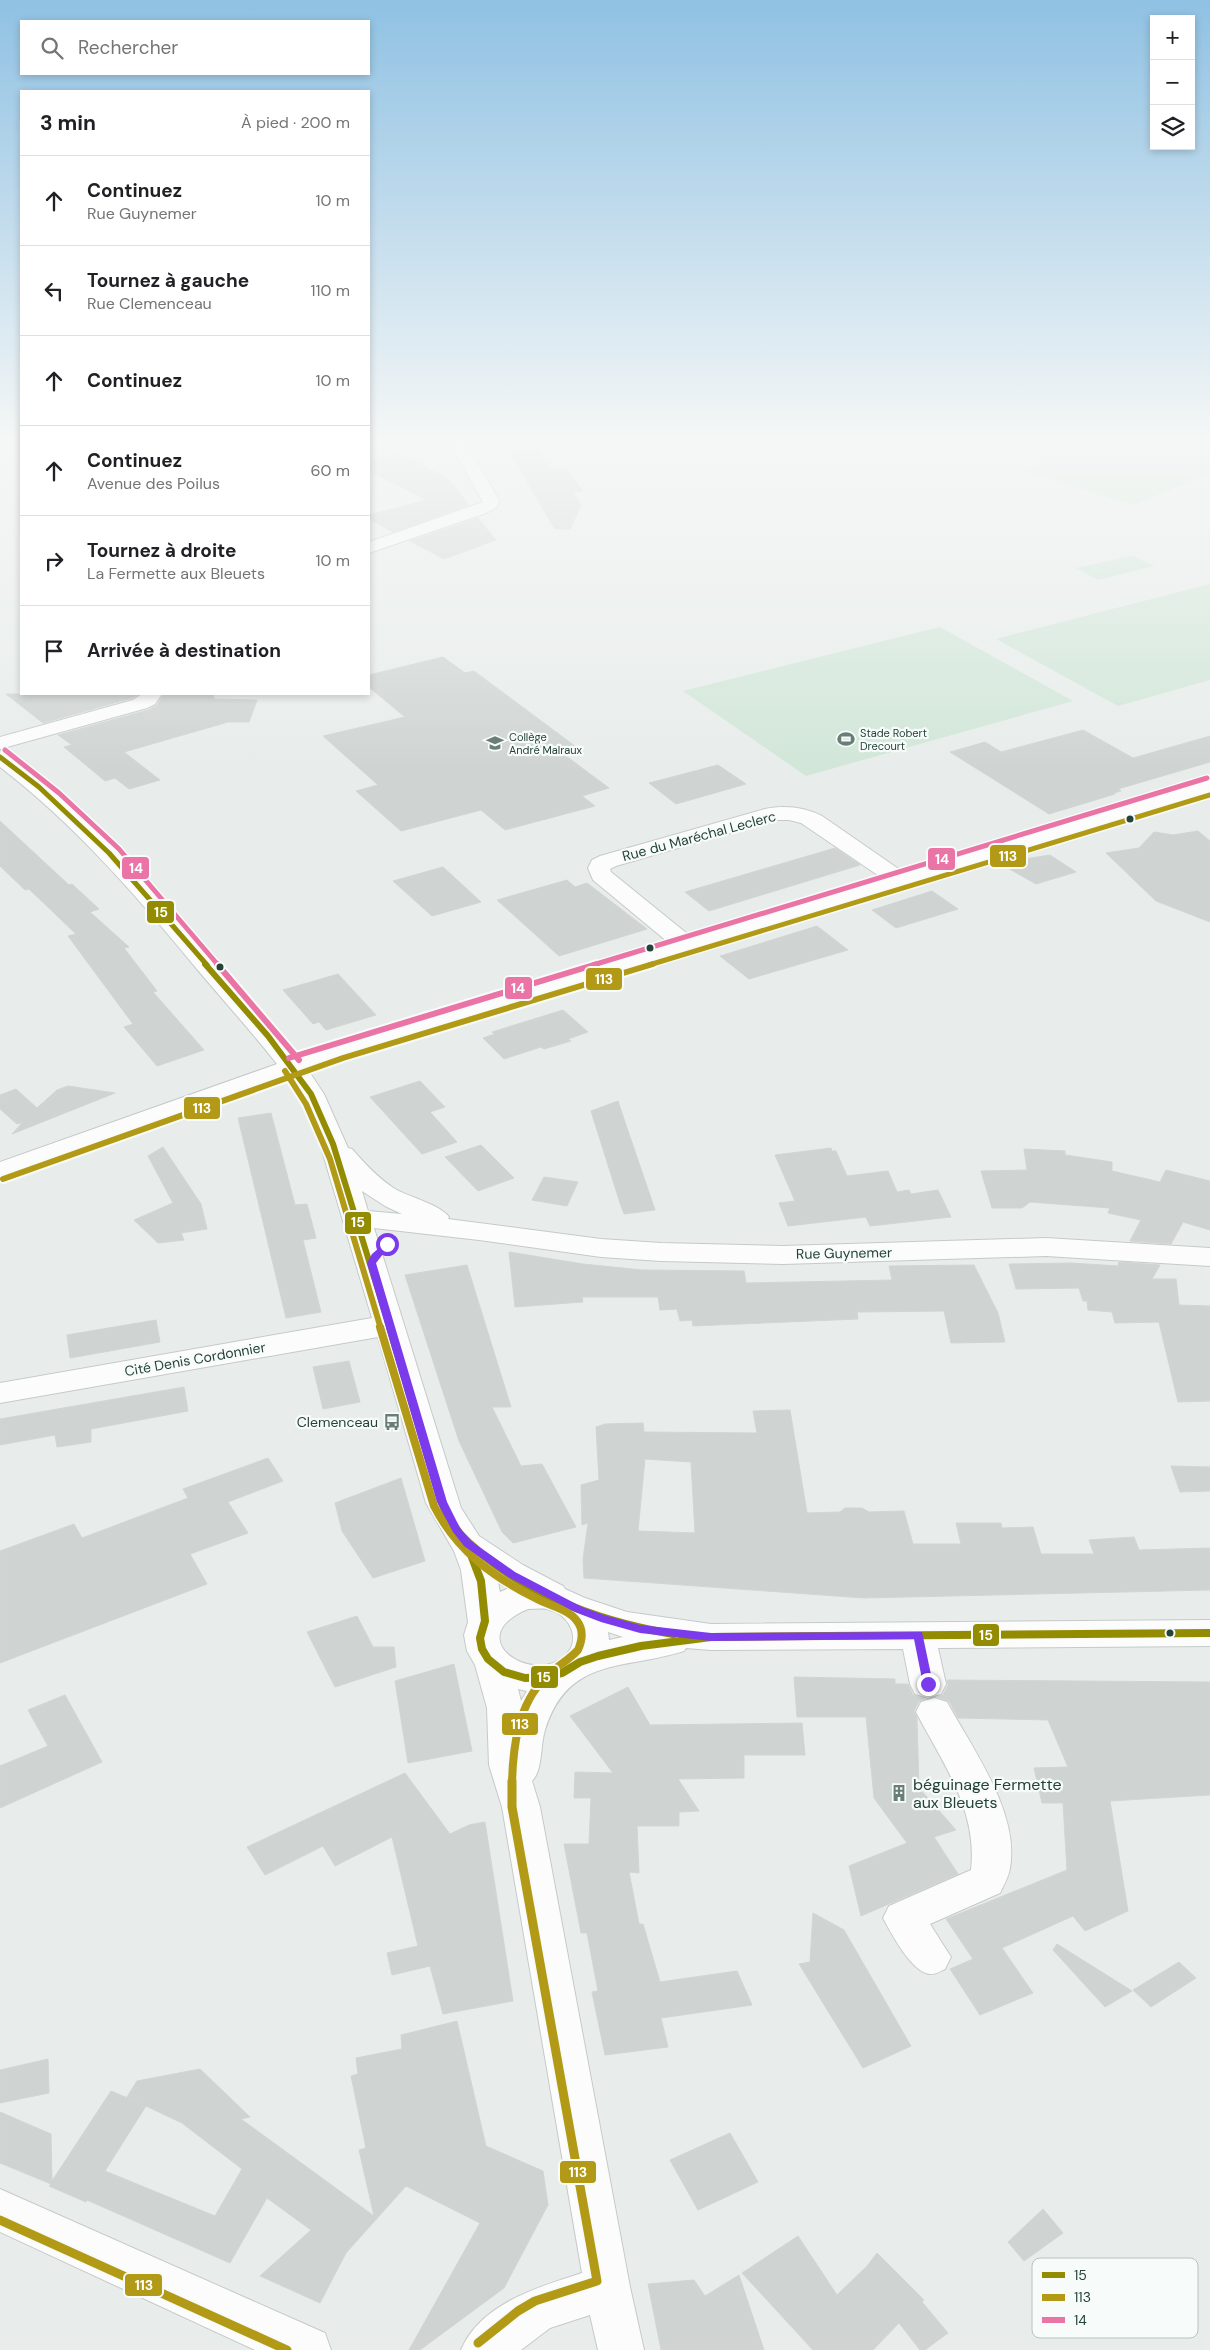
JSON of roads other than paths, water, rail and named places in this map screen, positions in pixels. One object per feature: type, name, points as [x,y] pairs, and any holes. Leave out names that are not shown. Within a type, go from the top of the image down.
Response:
[{"type":"street","points":[[0,743],[140,704],[148,700],[151,695]]},
{"type":"street","points":[[0,758],[53,799],[112,855],[292,1066],[311,1094],[334,1144],[442,1502],[456,1530],[467,1544],[481,1581],[484,1595],[485,1621],[481,1632],[481,1643],[485,1654],[493,1664],[504,1672],[525,1678],[548,1677],[598,1656],[641,1646],[711,1637],[1210,1633]]},
{"type":"street","points":[[0,1171],[292,1066],[1210,786]]},
{"type":"street","name":"Rue du Maréchal Leclerc","points":[[686,945],[601,875],[600,865],[608,861],[773,814],[794,813],[814,821],[900,880]]},
{"type":"street","name":"Rue Guynemer","points":[[334,1144],[368,1184],[393,1201],[408,1208],[479,1230]]},
{"type":"street","name":"Rue Guynemer","points":[[357,1216],[386,1206],[408,1208]]},
{"type":"street","name":"Rue Guynemer","points":[[357,1216],[479,1230],[601,1248],[690,1254],[793,1255],[1046,1247],[1210,1257]]},
{"type":"street","name":"Rue Guynemer","points":[[371,1263],[381,1249],[395,1238],[442,1226]]},
{"type":"street","name":"Cité Denis Cordonnier","points":[[0,1393],[390,1325]]},
{"type":"street","points":[[467,1544],[511,1574],[566,1603],[601,1618],[640,1629],[711,1637]]},
{"type":"street","points":[[485,1621],[498,1607],[510,1601],[532,1596],[566,1603],[589,1624],[592,1635],[590,1646],[571,1668],[542,1696],[522,1744],[520,1762],[521,1807]]},
{"type":"street","points":[[918,1635],[931,1698],[973,1783],[992,1844],[994,1859],[992,1873],[986,1881],[903,1918],[931,1956]]},
{"type":"street","points":[[493,1664],[505,1708],[508,1765],[521,1807],[607,2287],[621,2350]]},
{"type":"street","points":[[0,2210],[308,2350]]},
{"type":"street","points":[[484,2350],[524,2318],[539,2309],[607,2287]]},
{"type":"place","name":"Stade Robert Drecourt","points":[[846,739]]},
{"type":"place","name":"Collège André Malraux","points":[[495,743]]},
{"type":"place","name":"Clemenceau","points":[[392,1422]]},
{"type":"place","name":"béguinage Fermette aux Bleuets","points":[[899,1793]]}]
